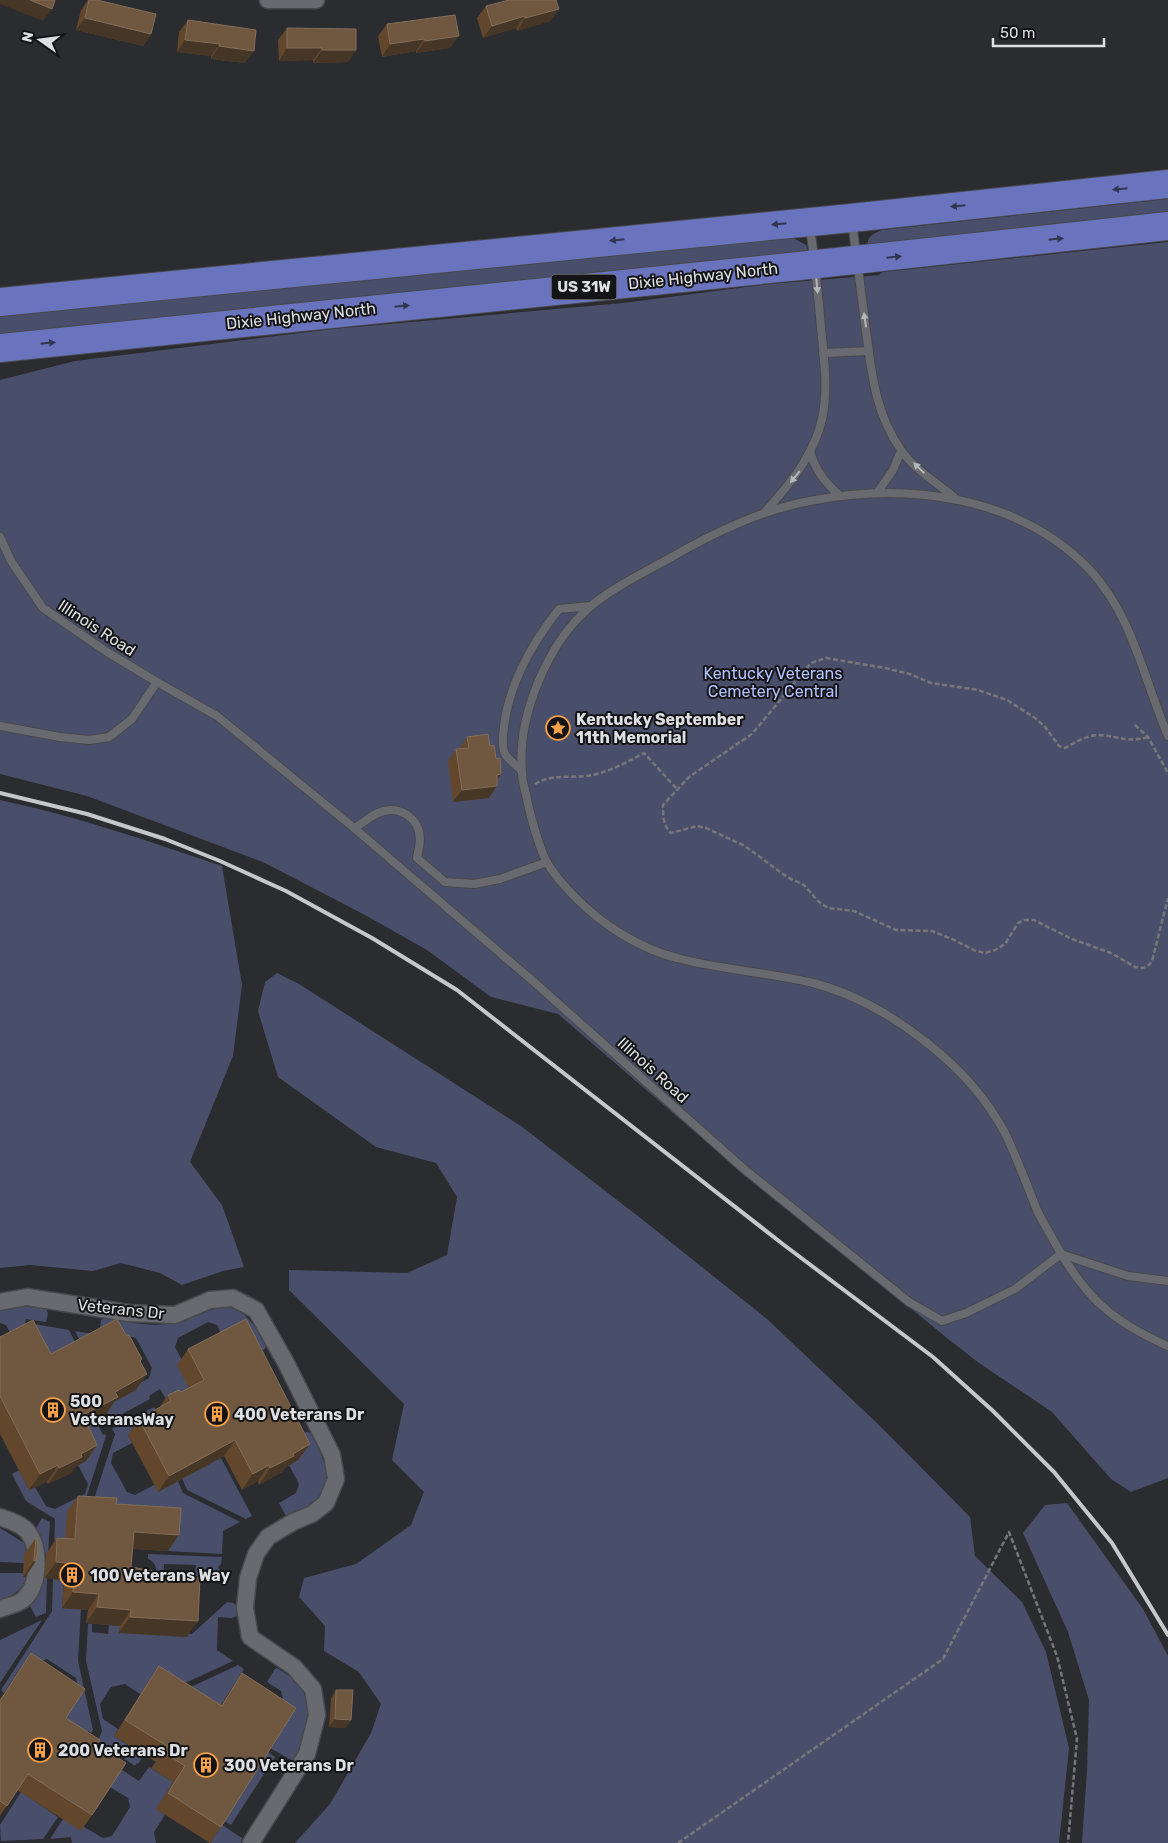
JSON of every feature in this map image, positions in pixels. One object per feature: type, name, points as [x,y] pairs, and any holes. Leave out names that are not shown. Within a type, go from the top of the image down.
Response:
[{"type":"highway","points":[[0,302],[851,218],[1168,184]]},
{"type":"highway","name":"Dixie Highway North","points":[[0,348],[476,298],[857,261],[1168,226]]},
{"type":"street","points":[[268,0],[316,0]]},
{"type":"street","name":"Veterans Dr","points":[[0,1302],[27,1297],[119,1312],[168,1315],[210,1300],[233,1298],[256,1310],[286,1363],[332,1455],[336,1478],[326,1503],[312,1514],[293,1522],[268,1537],[256,1554],[248,1578],[245,1608],[250,1636],[294,1667],[313,1689],[317,1715],[307,1754],[251,1843]]},
{"type":"street","points":[[0,1517],[11,1521],[27,1531],[36,1554],[33,1588],[24,1600],[0,1608]]},
{"type":"lane","points":[[851,218],[868,351],[878,406],[886,425],[901,451],[925,474],[957,499]]},
{"type":"lane","points":[[764,514],[799,471],[810,452],[820,429],[824,407],[826,384],[824,353],[810,221]]},
{"type":"lane","points":[[824,353],[868,351]]},
{"type":"lane","points":[[877,493],[893,470],[901,451]]},
{"type":"lane","points":[[810,452],[823,480],[840,496]]},
{"type":"lane","points":[[1168,736],[1133,641],[1114,601],[1092,573],[1066,548],[1028,523],[978,503],[923,495],[877,493],[814,500],[764,514],[701,540],[619,587],[591,606],[576,621],[555,648],[539,679],[529,709],[523,739],[522,770],[529,809],[547,862],[572,895],[598,919],[632,940],[673,958],[813,983],[871,1005],[900,1022],[954,1065],[979,1094],[1003,1131],[1040,1216],[1061,1254],[1086,1292],[1113,1316],[1139,1333],[1168,1346]]},
{"type":"lane","name":"lllinois Road","points":[[0,537],[11,561],[43,608],[107,652],[217,716],[354,828]]},
{"type":"lane","points":[[522,770],[504,753],[503,745],[504,728],[515,683],[526,657],[539,634],[559,609],[591,606]]},
{"type":"lane","points":[[0,726],[60,737],[89,740],[109,737],[132,720],[157,682]]},
{"type":"lane","points":[[354,828],[379,813],[394,811],[406,813],[415,823],[420,839],[417,858],[445,882],[474,884],[500,878],[547,862]]},
{"type":"lane","name":"Illinois Road","points":[[354,828],[534,982],[744,1169],[909,1302],[942,1321],[966,1313],[1015,1289],[1061,1254]]},
{"type":"lane","points":[[1061,1254],[1128,1276],[1168,1281]]},
{"type":"path","points":[[1148,737],[1137,740],[1098,735],[1082,739],[1065,748],[1059,746],[1036,718],[1007,700],[978,690],[931,683],[902,672],[826,658],[811,663],[752,734],[689,777],[663,805],[664,819],[667,829],[672,833],[697,826],[706,828],[744,846],[787,877],[804,885],[819,902],[828,908],[854,911],[896,930],[932,932],[985,953],[1005,944],[1018,923],[1025,920],[1034,920],[1072,939],[1111,953],[1134,966],[1143,968],[1152,961],[1168,898]]},
{"type":"path","points":[[1135,725],[1148,737],[1168,774]]},
{"type":"path","points":[[525,790],[545,778],[586,776],[610,770],[644,754],[678,789]]},
{"type":"path","points":[[678,1843],[943,1659],[1009,1532],[1056,1656],[1077,1739],[1068,1843]]},
{"type":"green space","points":[[1168,199],[1168,215],[868,247],[869,238],[882,230]]},
{"type":"green space","points":[[786,234],[806,245],[807,253],[0,338],[0,316]]},
{"type":"green space","name":"Kentucky Veterans Cemetery Central","points":[[1168,242],[1168,1478],[1131,1492],[1111,1479],[1052,1412],[979,1363],[947,1338],[694,1131],[558,1014],[491,997],[427,950],[365,915],[265,863],[87,796],[0,774],[0,380],[75,361],[333,329],[623,303],[770,284],[879,275],[883,272]]},
{"type":"green space","points":[[0,800],[84,821],[222,866],[242,985],[233,1056],[190,1162],[222,1205],[244,1267],[223,1271],[182,1285],[160,1273],[121,1263],[93,1271],[30,1265],[0,1268]]},
{"type":"green space","points":[[277,973],[299,984],[521,1126],[643,1220],[767,1319],[881,1427],[970,1517],[975,1556],[1022,1602],[1046,1652],[1069,1748],[1059,1843],[295,1843],[330,1804],[371,1733],[381,1704],[359,1672],[324,1651],[325,1626],[299,1597],[304,1578],[356,1564],[411,1525],[424,1492],[392,1460],[404,1404],[289,1290],[289,1270],[407,1273],[447,1255],[457,1197],[436,1163],[376,1147],[278,1077],[258,1011],[265,982]]},
{"type":"green space","points":[[23,1306],[46,1309],[48,1313],[46,1322],[26,1319],[22,1337],[14,1340],[6,1325],[0,1323],[0,1311],[9,1307]]},
{"type":"green space","points":[[226,1307],[246,1316],[259,1333],[266,1346],[265,1349],[247,1359],[224,1340],[217,1325],[208,1322],[178,1338],[175,1347],[183,1362],[193,1396],[167,1401],[160,1389],[149,1396],[150,1399],[111,1420],[104,1408],[134,1386],[149,1378],[152,1368],[136,1338],[127,1336],[82,1345],[75,1331],[99,1335],[101,1320],[104,1318],[153,1325],[182,1321]]},
{"type":"green space","points":[[29,1323],[69,1330],[79,1350],[40,1371]]},
{"type":"green space","points":[[154,1407],[160,1417],[128,1435],[132,1443],[113,1453],[111,1463],[127,1492],[135,1495],[154,1485],[178,1481],[183,1493],[240,1522],[223,1531],[222,1554],[168,1551],[169,1524],[94,1499],[115,1434],[112,1429]]},
{"type":"green space","points":[[95,1419],[103,1435],[105,1434],[106,1436],[86,1498],[63,1555],[54,1555],[55,1519],[26,1501],[12,1474],[19,1470],[29,1490],[35,1487],[46,1506],[55,1509],[85,1494],[88,1484],[78,1465],[85,1461],[71,1431]]},
{"type":"green space","points":[[306,1432],[311,1433],[324,1461],[326,1480],[324,1490],[309,1506],[289,1517],[286,1516],[279,1503],[296,1493],[299,1484],[289,1465],[298,1460],[294,1438]]},
{"type":"green space","points":[[221,1458],[252,1516],[246,1519],[187,1490],[182,1478]]},
{"type":"green space","points":[[1067,1503],[1143,1609],[1168,1656],[1168,1843],[1082,1843],[1089,1700],[1068,1632],[1023,1533],[1045,1505]]},
{"type":"green space","points":[[42,1518],[50,1522],[48,1555],[45,1554],[43,1542],[35,1530]]},
{"type":"green space","points":[[0,1528],[24,1543],[27,1554],[24,1554],[24,1563],[0,1562]]},
{"type":"green space","points":[[148,1554],[222,1557],[221,1564],[218,1567],[223,1576],[219,1579],[202,1581],[202,1577],[195,1576],[196,1565],[164,1564],[163,1586],[201,1589],[191,1598],[189,1598],[189,1594],[149,1592],[148,1588],[120,1583],[127,1584],[128,1580],[143,1585],[148,1584],[155,1578],[155,1565],[148,1559]]},
{"type":"green space","points":[[0,1573],[23,1573],[23,1577],[26,1577],[20,1589],[0,1601]]},
{"type":"green space","points":[[42,1578],[47,1578],[46,1613],[36,1617],[30,1606],[40,1592]]},
{"type":"green space","points":[[53,1579],[64,1580],[62,1608],[81,1609],[78,1661],[93,1730],[91,1733],[88,1731],[77,1749],[55,1734],[78,1686],[76,1678],[47,1659],[19,1670],[4,1693],[1,1690],[52,1611]]},
{"type":"green space","points":[[227,1602],[236,1605],[237,1616],[232,1618],[218,1617],[217,1650],[233,1661],[172,1689],[140,1694],[125,1684],[111,1687],[100,1704],[103,1719],[118,1729],[114,1736],[144,1755],[138,1764],[135,1766],[98,1741],[102,1731],[86,1661],[88,1624],[92,1624],[92,1632],[108,1634],[109,1625],[120,1626],[119,1633],[192,1634]]},
{"type":"green space","points":[[42,1620],[0,1683],[0,1640]]},
{"type":"green space","points":[[238,1665],[244,1669],[210,1722],[176,1694]]},
{"type":"green space","points":[[277,1668],[297,1682],[304,1693],[307,1703],[308,1713],[305,1734],[293,1761],[270,1748],[284,1705],[281,1691],[267,1682]]},
{"type":"green space","points":[[92,1750],[139,1781],[149,1767],[173,1782],[157,1809],[165,1815],[154,1832],[156,1843],[72,1843],[71,1837],[50,1839],[63,1819],[84,1827],[103,1838],[112,1836],[130,1807],[128,1798],[110,1787]]},
{"type":"green space","points":[[268,1752],[275,1757],[231,1825],[224,1821]]},
{"type":"green space","points":[[21,1792],[58,1817],[43,1839],[1,1841],[0,1825]]},
{"type":"green space","points":[[222,1825],[242,1838],[241,1843],[210,1843]]},
{"type":"building","points":[[30,0],[55,0],[52,9]]},
{"type":"building","points":[[89,0],[97,0],[156,14],[151,34],[85,18]]},
{"type":"building","points":[[509,0],[556,0],[559,9],[525,18],[525,16],[492,26],[486,6]]},
{"type":"building","points":[[455,15],[459,36],[390,44],[387,24]]},
{"type":"building","points":[[188,20],[256,30],[254,51],[219,46],[220,44],[185,40]]},
{"type":"building","points":[[287,28],[356,29],[356,50],[287,48]]},
{"type":"building","points":[[488,734],[490,746],[494,745],[496,759],[500,758],[501,774],[497,775],[497,786],[462,790],[456,749],[469,748],[467,737]]},
{"type":"building","name":"500 VeteransWay","points":[[117,1319],[126,1335],[129,1335],[142,1359],[140,1361],[147,1374],[115,1392],[118,1397],[83,1415],[97,1445],[81,1454],[82,1457],[59,1468],[58,1465],[40,1474],[0,1396],[0,1337],[33,1320],[51,1354]]},
{"type":"building","name":"400 Veterans Dr","points":[[246,1319],[310,1444],[293,1454],[294,1456],[270,1468],[269,1465],[253,1474],[235,1440],[169,1476],[139,1419],[171,1401],[168,1395],[179,1390],[181,1392],[204,1380],[188,1349]]},
{"type":"building","name":"100 Veterans Way","points":[[78,1496],[117,1498],[116,1504],[181,1508],[179,1535],[134,1532],[131,1567],[160,1572],[160,1576],[200,1578],[198,1621],[130,1617],[131,1610],[97,1607],[99,1594],[73,1592],[75,1564],[56,1562],[57,1538],[75,1539]]},
{"type":"building","points":[[36,1538],[38,1549],[36,1561],[34,1561]]},
{"type":"building","name":"200 Veterans Dr","points":[[31,1653],[85,1689],[66,1718],[100,1740],[97,1744],[126,1763],[92,1815],[28,1774],[7,1806],[0,1801],[0,1701]]},
{"type":"building","name":"300 Veterans Dr","points":[[159,1666],[222,1706],[242,1673],[296,1708],[221,1827],[168,1793],[185,1766],[163,1752],[167,1746],[125,1720]]},
{"type":"building","points":[[336,1690],[353,1690],[351,1720],[335,1719]]},
{"type":"railway","points":[[0,793],[87,814],[165,839],[220,861],[286,891],[372,938],[457,990],[784,1245],[933,1357],[993,1411],[1054,1472],[1112,1543],[1168,1635]]},
{"type":"place","name":"Kentucky September 11th Memorial","points":[[558,728]]},
{"type":"place","name":"500 VeteransWay","points":[[53,1410]]},
{"type":"place","name":"400 Veterans Dr","points":[[217,1414]]},
{"type":"place","name":"100 Veterans Way","points":[[72,1575]]},
{"type":"place","name":"200 Veterans Dr","points":[[40,1750]]},
{"type":"place","name":"300 Veterans Dr","points":[[206,1765]]}]
